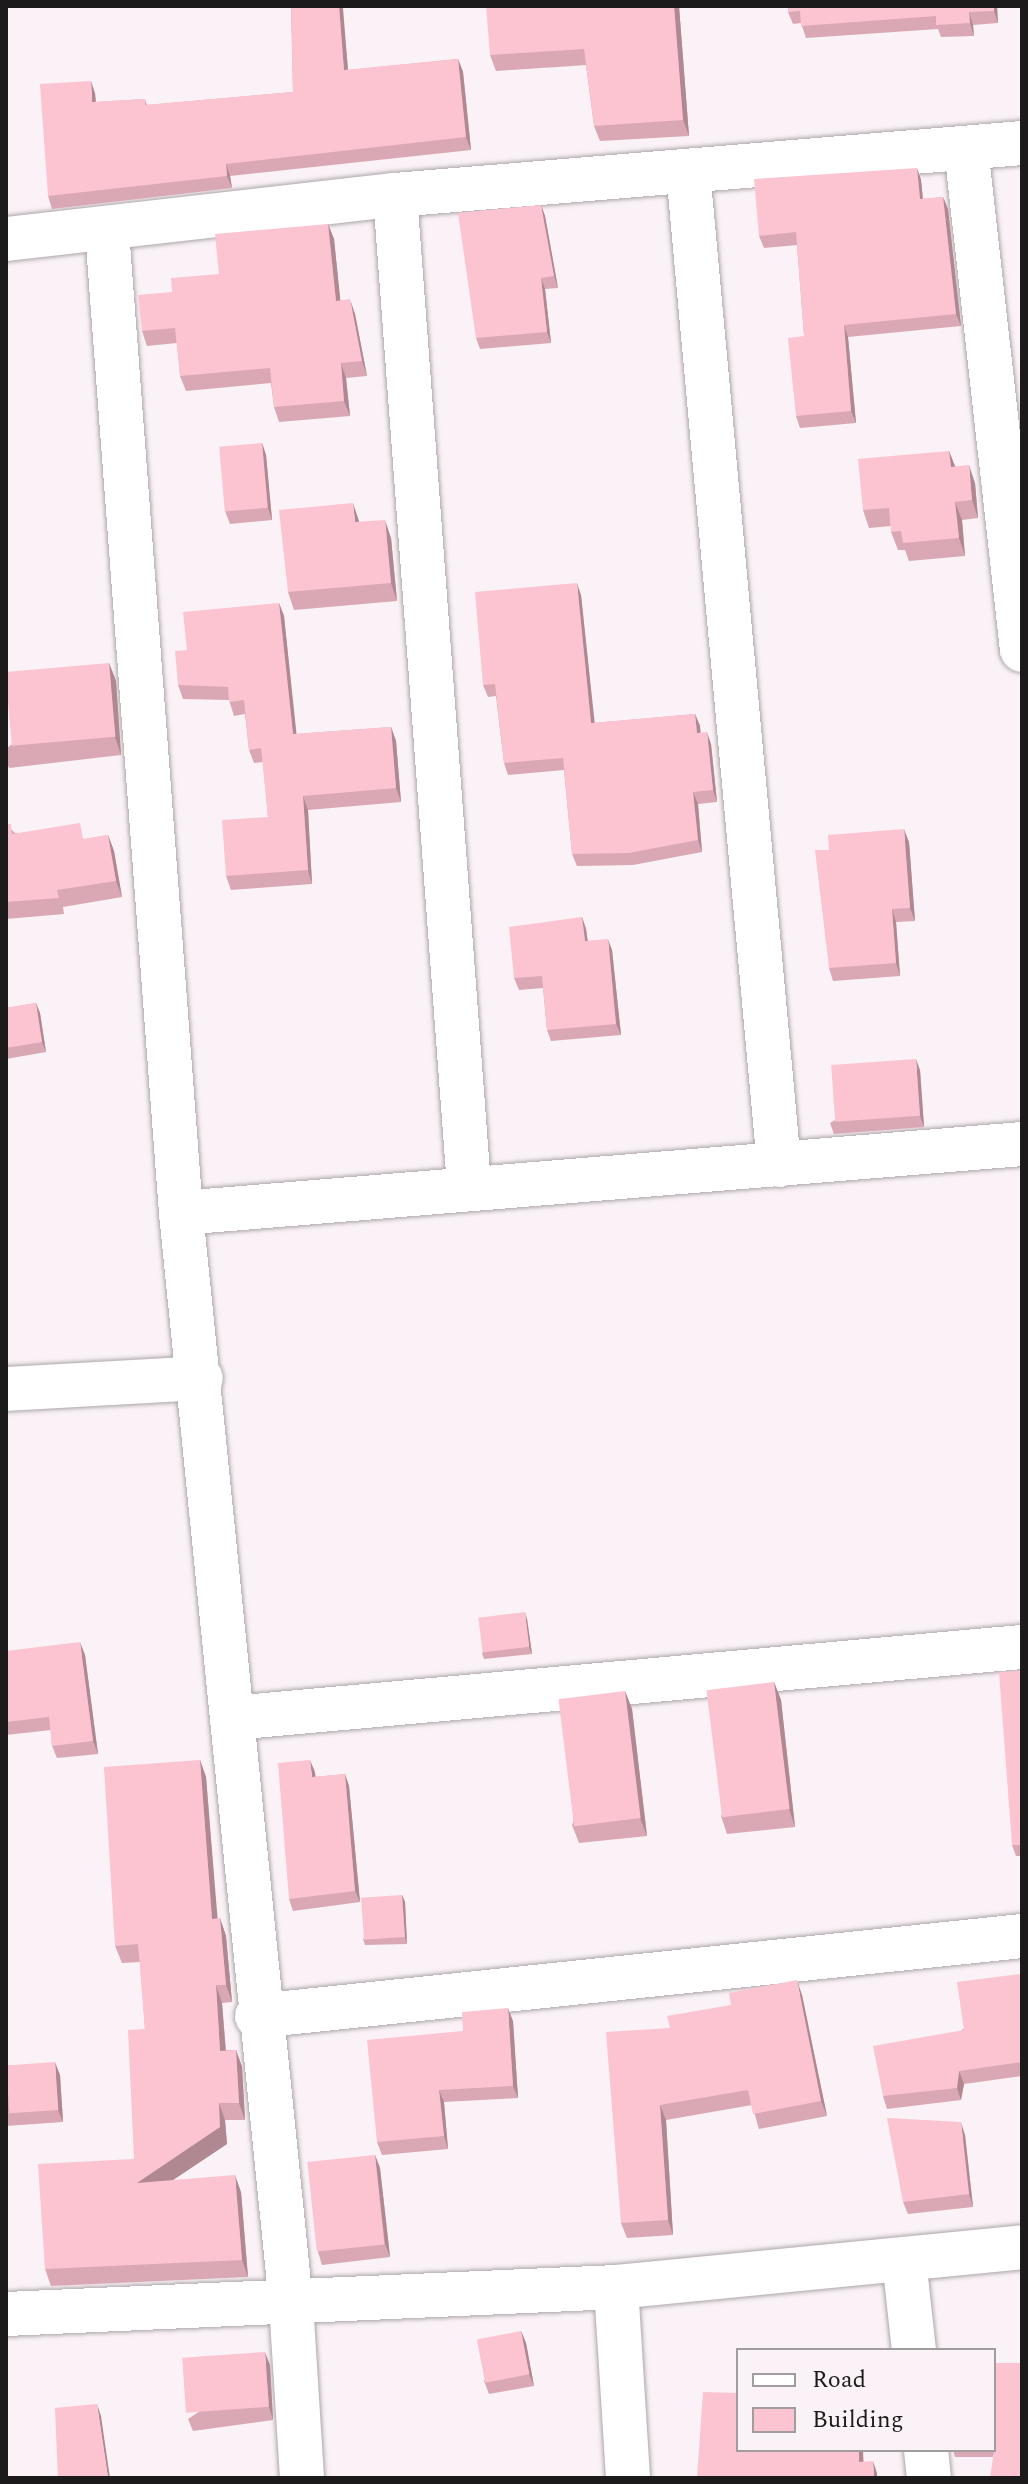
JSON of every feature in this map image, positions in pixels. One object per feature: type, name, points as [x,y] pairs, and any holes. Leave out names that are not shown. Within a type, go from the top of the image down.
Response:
[{"type":"street","points":[[6,239],[107,231],[395,195],[1022,143]]},
{"type":"street","points":[[966,148],[1022,650]]},
{"type":"street","points":[[688,171],[779,1165]]},
{"type":"street","points":[[395,195],[469,1187]]},
{"type":"street","points":[[107,231],[181,1213],[201,1378],[257,2016],[291,2303],[302,2478]]},
{"type":"street","points":[[181,1213],[1022,1144]]},
{"type":"street","points":[[6,1389],[201,1378]]},
{"type":"street","points":[[232,1718],[1022,1647]]},
{"type":"street","points":[[257,2016],[1022,1936]]},
{"type":"street","points":[[6,2314],[616,2287],[1022,2247]]},
{"type":"street","points":[[904,2260],[914,2348]]},
{"type":"street","points":[[616,2287],[628,2478]]},
{"type":"street","points":[[926,2452],[929,2478]]},
{"type":"building","points":[[291,6],[339,6],[344,70],[458,59],[466,137],[226,164],[227,176],[48,196],[40,84],[91,81],[92,102],[145,99],[145,105],[293,92]]},
{"type":"building","points":[[486,6],[674,6],[683,120],[594,126],[584,49],[490,55]]},
{"type":"building","points":[[788,6],[994,6],[994,11],[969,12],[970,23],[936,25],[936,16],[801,26],[800,11],[788,12]]},
{"type":"building","points":[[917,168],[920,199],[943,197],[956,314],[844,325],[851,411],[796,416],[788,338],[804,336],[796,232],[759,236],[754,179]]},
{"type":"building","points":[[541,205],[554,276],[541,278],[547,332],[476,338],[458,213]]},
{"type":"building","points":[[328,224],[336,301],[350,299],[362,361],[341,363],[344,401],[274,407],[270,368],[180,376],[175,328],[142,331],[138,295],[172,292],[171,278],[219,274],[215,234]]},
{"type":"building","points":[[262,443],[268,508],[225,512],[219,447]]},
{"type":"building","points":[[949,451],[951,467],[969,465],[972,500],[955,502],[959,538],[903,543],[901,531],[891,532],[889,508],[863,510],[858,459]]},
{"type":"building","points":[[353,503],[355,522],[385,520],[391,583],[288,592],[279,510]]},
{"type":"building","points":[[577,583],[591,723],[695,714],[697,733],[707,732],[713,790],[693,792],[698,840],[629,853],[572,854],[563,758],[504,763],[495,684],[483,685],[475,592]]},
{"type":"building","points":[[279,603],[293,734],[391,727],[396,788],[303,796],[308,870],[226,876],[222,820],[268,817],[261,748],[249,750],[244,700],[229,702],[228,687],[178,685],[175,651],[187,650],[183,612]]},
{"type":"building","points":[[109,663],[115,737],[12,746],[6,672]]},
{"type":"building","points":[[80,823],[83,839],[108,835],[116,881],[57,890],[59,898],[6,902],[6,824],[11,824],[12,834]]},
{"type":"building","points":[[904,829],[910,908],[892,909],[896,963],[829,968],[815,850],[829,850],[828,835]]},
{"type":"building","points":[[582,917],[585,941],[608,939],[616,1024],[547,1030],[542,976],[514,978],[509,927]]},
{"type":"building","points":[[36,1003],[42,1042],[6,1048],[6,1008]]},
{"type":"building","points":[[916,1059],[920,1116],[835,1122],[831,1065]]},
{"type":"building","points":[[525,1612],[529,1647],[483,1652],[478,1618]]},
{"type":"building","points":[[80,1642],[93,1741],[52,1746],[49,1717],[6,1722],[6,1651]]},
{"type":"building","points":[[1022,1671],[1022,1845],[1012,1845],[999,1672]]},
{"type":"building","points":[[774,1682],[790,1809],[722,1817],[707,1690]]},
{"type":"building","points":[[625,1691],[641,1818],[574,1826],[558,1699]]},
{"type":"building","points":[[200,1760],[212,1919],[220,1918],[226,1985],[216,1985],[220,2051],[236,2050],[239,2103],[219,2103],[220,2127],[137,2183],[235,2175],[242,2260],[45,2269],[38,2164],[134,2159],[128,2030],[145,2029],[138,1944],[115,1946],[104,1767]]},
{"type":"building","points":[[310,1760],[312,1777],[345,1774],[355,1891],[289,1899],[278,1763]]},
{"type":"building","points":[[402,1895],[405,1937],[364,1940],[361,1898]]},
{"type":"building","points":[[1020,1974],[1022,2062],[959,2071],[957,2088],[883,2096],[873,2046],[964,2030],[957,1982]]},
{"type":"building","points":[[797,1980],[821,2101],[753,2114],[748,2090],[660,2105],[668,2220],[621,2223],[606,2032],[670,2028],[667,2016],[731,2005],[729,1993]]},
{"type":"building","points":[[508,2008],[513,2086],[439,2090],[444,2136],[377,2142],[367,2040],[463,2031],[462,2012]]},
{"type":"building","points":[[55,2062],[58,2110],[9,2113],[6,2065]]},
{"type":"building","points":[[887,2118],[961,2122],[969,2194],[903,2202]]},
{"type":"building","points":[[375,2155],[384,2245],[317,2252],[307,2162]]},
{"type":"building","points":[[521,2331],[529,2374],[485,2383],[477,2340]]},
{"type":"building","points":[[265,2352],[269,2407],[186,2413],[182,2358]]},
{"type":"building","points":[[996,2363],[1022,2363],[1022,2478],[990,2478],[996,2452]]},
{"type":"building","points":[[703,2392],[736,2393],[736,2452],[859,2452],[859,2462],[873,2461],[874,2478],[697,2478]]},
{"type":"building","points":[[97,2404],[108,2478],[58,2478],[55,2408]]}]
